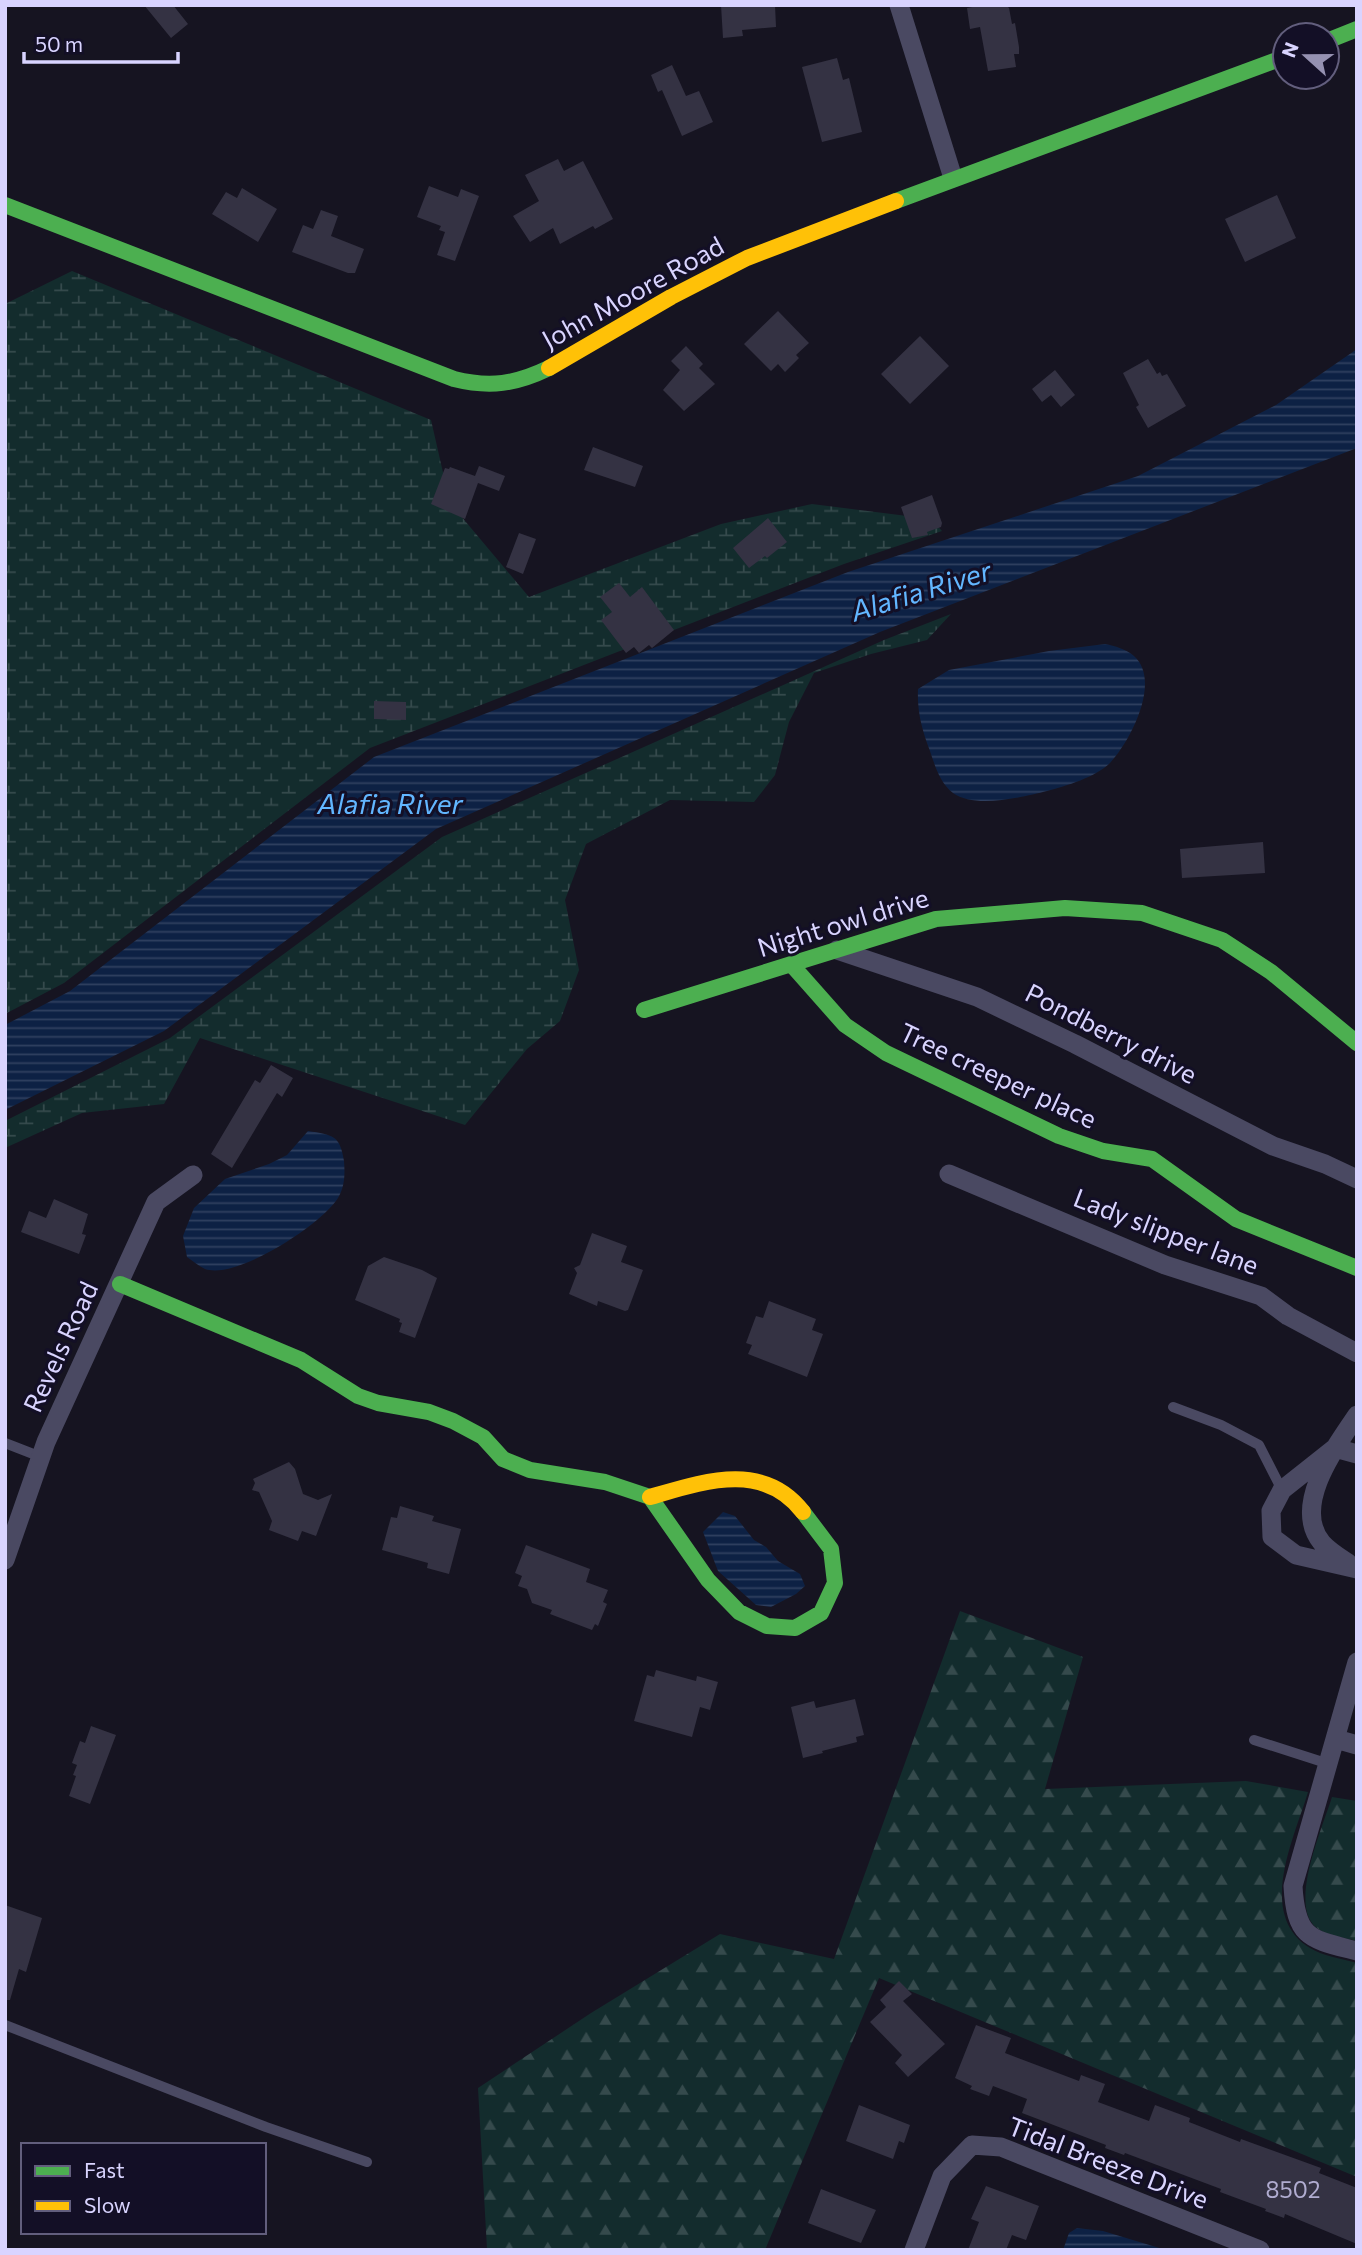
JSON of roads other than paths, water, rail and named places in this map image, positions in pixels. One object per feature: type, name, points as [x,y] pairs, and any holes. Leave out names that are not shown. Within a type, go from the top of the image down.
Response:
[{"type":"street","points":[[899,5],[953,178]]},
{"type":"street","name":"John Moore Road","points":[[5,205],[454,379],[495,386],[512,383],[542,371],[674,294],[738,262],[953,178],[1271,62]]},
{"type":"street","name":"Night owl drive","points":[[643,1010],[936,919],[1065,908],[1142,913],[1222,940],[1271,972],[1357,1043]]},
{"type":"street","name":"Pondberry drive","points":[[836,950],[977,997],[1273,1146],[1325,1164],[1357,1179]]},
{"type":"street","name":"Tree creeper place","points":[[791,964],[845,1025],[886,1053],[1059,1136],[1103,1151],[1152,1159],[1236,1219],[1357,1268]]},
{"type":"street","name":"Lady slipper lane","points":[[949,1174],[1165,1265],[1261,1296],[1288,1316],[1357,1353]]},
{"type":"street","name":"Revels Road","points":[[5,1560],[41,1457],[156,1202],[193,1175]]},
{"type":"street","points":[[120,1284],[301,1360],[358,1396],[453,1420],[482,1437],[503,1459],[530,1470],[605,1482],[650,1497],[704,1481],[743,1478],[781,1490],[799,1506],[831,1549],[835,1583],[821,1613],[795,1628],[767,1626],[739,1612],[708,1580],[650,1497]]},
{"type":"street","points":[[1356,1572],[1323,1544],[1316,1533],[1312,1504],[1316,1487],[1335,1448],[1357,1415]]},
{"type":"street","points":[[1335,1448],[1282,1490],[1271,1511],[1272,1537],[1296,1555],[1356,1572]]},
{"type":"street","points":[[1335,1448],[1357,1454]]},
{"type":"street","points":[[1357,1662],[1293,1886],[1294,1910],[1302,1930],[1318,1941],[1357,1951]]},
{"type":"street","points":[[1336,1739],[1357,1745]]},
{"type":"street","name":"Tidal Breeze Drive","points":[[914,2250],[942,2176],[972,2145],[1000,2147],[1255,2249]]},
{"type":"lane","points":[[1173,1407],[1221,1424],[1259,1445],[1282,1490]]},
{"type":"lane","points":[[5,1443],[41,1457]]},
{"type":"lane","points":[[1254,1740],[1329,1764]]},
{"type":"lane","points":[[5,2025],[266,2127],[367,2162]]},
{"type":"water","name":"Alafia River","points":[[1357,349],[1357,448],[880,632],[436,829],[164,1031],[5,1110],[5,1025],[70,991],[374,757],[848,572],[1138,476],[1276,405]]},
{"type":"water","points":[[1105,644],[1128,651],[1134,656],[1142,667],[1145,680],[1144,695],[1134,727],[1110,763],[1097,773],[1072,784],[1013,798],[974,800],[962,798],[948,789],[939,774],[925,736],[919,713],[918,689],[949,670],[1049,651]]},
{"type":"water","points":[[308,1131],[334,1138],[342,1152],[343,1184],[338,1198],[329,1209],[278,1247],[237,1266],[219,1270],[205,1269],[187,1257],[183,1236],[194,1208],[225,1179],[287,1155]]},
{"type":"water","points":[[723,1512],[735,1516],[754,1540],[766,1547],[778,1561],[800,1574],[805,1586],[771,1607],[756,1605],[718,1571],[703,1532]]},
{"type":"water","points":[[1077,2228],[1103,2231],[1166,2250],[1063,2250],[1069,2233]]}]
